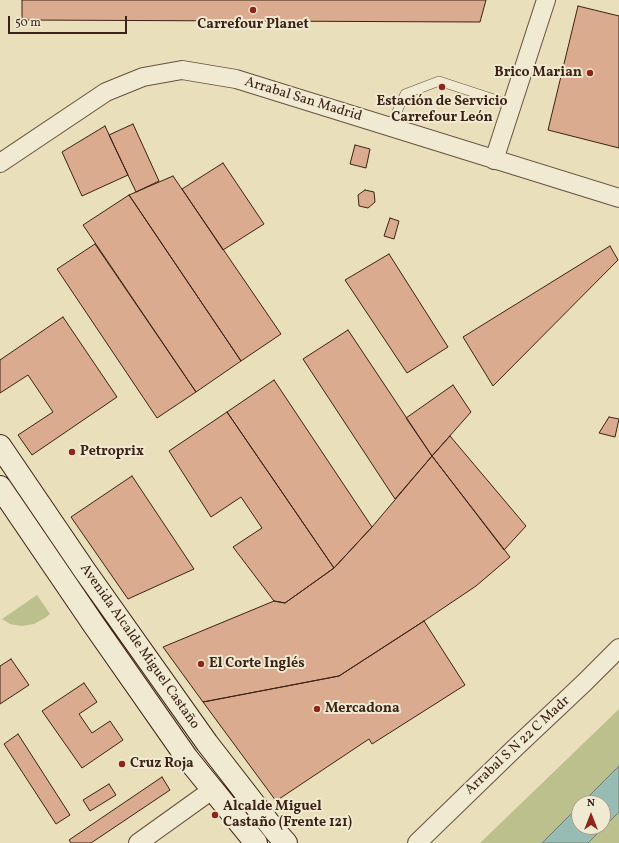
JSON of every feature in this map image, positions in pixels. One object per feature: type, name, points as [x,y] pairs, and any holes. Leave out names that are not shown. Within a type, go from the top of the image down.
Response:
[{"type":"main road","name":"Avenida Alcalde Miguel Castaño","points":[[0,446],[85,571],[207,743],[286,843]]},
{"type":"main road","name":"Avenida Alcalde Miguel Castaño","points":[[0,487],[187,758],[256,843]]},
{"type":"street","points":[[494,160],[546,0]]},
{"type":"street","name":"Arrabal San Madrid","points":[[0,163],[106,92],[143,77],[182,70],[236,79],[619,198]]},
{"type":"street","name":"Arrabal S N 22 C Madr","points":[[417,843],[517,746],[557,710],[619,648]]},
{"type":"street","points":[[138,843],[212,790]]},
{"type":"lane","points":[[390,128],[405,94],[439,81],[512,105]]},
{"type":"green space","points":[[37,595],[50,614],[45,618],[34,624],[22,626],[10,624],[2,619]]},
{"type":"green space","points":[[619,709],[619,843],[480,843]]},
{"type":"water","points":[[619,766],[619,812],[611,820],[611,795],[590,795]]},
{"type":"water","points":[[571,814],[571,835],[596,835],[588,843],[542,843]]},
{"type":"building","name":"Carrefour Planet","points":[[22,0],[486,0],[480,22],[22,20]]},
{"type":"building","name":"Brico Marian","points":[[578,6],[619,16],[619,148],[548,130]]},
{"type":"building","points":[[133,124],[159,181],[136,192],[109,135]]},
{"type":"building","points":[[105,126],[128,175],[82,196],[62,152]]},
{"type":"building","points":[[355,145],[370,149],[366,168],[350,164]]},
{"type":"building","points":[[223,163],[264,224],[223,250],[182,189]]},
{"type":"building","points":[[173,176],[281,334],[241,361],[129,195]]},
{"type":"building","points":[[365,190],[374,192],[375,202],[368,208],[359,206],[358,195]]},
{"type":"building","points":[[129,195],[241,361],[196,392],[83,225]]},
{"type":"building","points":[[390,218],[399,221],[394,239],[384,236]]},
{"type":"building","points":[[95,244],[196,392],[157,418],[57,269]]},
{"type":"building","points":[[610,246],[618,260],[493,386],[463,337]]},
{"type":"building","points":[[389,254],[448,347],[407,373],[345,280]]},
{"type":"building","points":[[63,317],[117,397],[32,455],[18,435],[53,412],[28,375],[0,393],[0,360]]},
{"type":"building","points":[[348,330],[432,456],[395,499],[303,359]]},
{"type":"building","points":[[274,380],[372,527],[334,568],[227,412]]},
{"type":"building","points":[[453,385],[471,412],[432,456],[406,418]]},
{"type":"building","points":[[227,412],[334,568],[285,603],[274,601],[233,547],[262,528],[241,497],[211,517],[169,451]]},
{"type":"building","points":[[609,417],[619,419],[615,437],[599,433]]},
{"type":"building","points":[[450,436],[526,526],[504,550],[432,456]]},
{"type":"building","points":[[432,456],[510,557],[476,586],[339,676],[203,702],[163,647],[274,601],[285,603],[334,568],[372,527]]},
{"type":"building","points":[[132,476],[194,569],[128,599],[71,517]]},
{"type":"building","name":"Mercadona","points":[[424,621],[465,685],[372,744],[369,739],[276,801],[203,702],[339,676]]},
{"type":"building","points":[[11,659],[29,685],[0,704],[0,666]]},
{"type":"building","points":[[84,683],[97,702],[79,714],[92,733],[110,721],[123,740],[82,768],[42,711]]},
{"type":"building","points":[[18,734],[70,815],[56,824],[4,744]]},
{"type":"building","points":[[162,777],[170,790],[91,843],[71,843],[69,840]]},
{"type":"building","points":[[109,784],[116,795],[90,811],[83,800]]},
{"type":"place","name":"Carrefour Planet","points":[[253,10]]},
{"type":"place","name":"Brico Marian","points":[[590,73]]},
{"type":"place","name":"Estación de Servicio Carrefour León","points":[[442,87]]},
{"type":"place","name":"Petroprix","points":[[72,452]]},
{"type":"place","name":"El Corte Inglés","points":[[201,664]]},
{"type":"place","name":"Mercadona","points":[[317,709]]},
{"type":"place","name":"Cruz Roja","points":[[122,764]]},
{"type":"place","name":"Alcalde Miguel Castaño (Frente 121)","points":[[215,815]]}]
